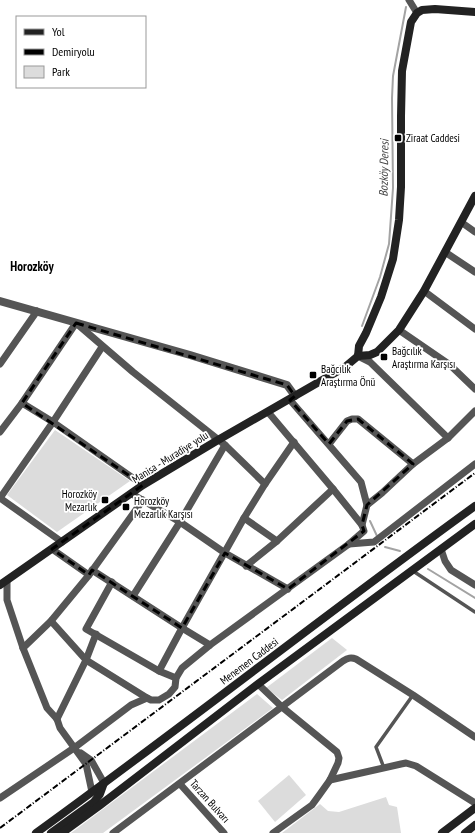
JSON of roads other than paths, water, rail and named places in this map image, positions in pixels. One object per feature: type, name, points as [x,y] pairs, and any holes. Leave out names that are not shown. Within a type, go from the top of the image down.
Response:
[{"type":"main road","points":[[475,12],[435,9],[422,10],[417,13],[411,22],[402,71],[401,187],[399,220],[393,259],[381,297],[366,333],[358,346],[358,356],[370,355],[377,352],[399,330],[424,291],[461,222],[472,208],[475,196]]},
{"type":"main road","name":"Manisa - Muradiye yolu","points":[[0,585],[143,485],[222,442],[268,412],[345,367],[358,356]]},
{"type":"main road","name":"Menemen Caddesi","points":[[36,833],[151,749],[475,506]]},
{"type":"main road","points":[[62,833],[258,684],[475,524]]},
{"type":"main road","points":[[51,833],[94,802],[100,794],[104,783]]},
{"type":"main road","points":[[442,833],[475,808]]},
{"type":"main road","points":[[465,833],[475,825]]},
{"type":"street","points":[[409,0],[417,13]]},
{"type":"street","points":[[461,222],[475,232]]},
{"type":"street","points":[[445,252],[475,272]]},
{"type":"street","points":[[424,291],[475,327]]},
{"type":"street","points":[[0,301],[190,355],[287,385],[293,398],[361,482],[367,505],[363,528],[348,544],[210,645],[182,668],[176,678],[175,687],[159,700],[151,700],[146,698],[86,660],[51,621]]},
{"type":"street","points":[[0,364],[37,311]]},
{"type":"street","points":[[76,323],[102,347],[222,442],[265,484]]},
{"type":"street","points":[[0,432],[22,403],[76,323]]},
{"type":"street","points":[[399,330],[450,365],[475,389]]},
{"type":"street","points":[[62,542],[0,498],[53,422],[102,347]]},
{"type":"street","points":[[358,356],[370,362],[448,438]]},
{"type":"street","points":[[22,403],[53,422],[143,485]]},
{"type":"street","points":[[367,505],[413,464],[448,438],[475,411]]},
{"type":"street","points":[[268,412],[333,489],[374,542]]},
{"type":"street","points":[[329,444],[348,421],[358,419],[413,464]]},
{"type":"street","points":[[133,596],[180,522],[222,442]]},
{"type":"street","points":[[159,671],[244,518],[294,442]]},
{"type":"street","points":[[348,544],[374,542],[475,464]]},
{"type":"street","points":[[246,566],[277,541],[333,489]]},
{"type":"street","points":[[132,494],[180,522],[246,566],[288,589]]},
{"type":"street","points":[[23,648],[51,621],[91,572],[143,500]]},
{"type":"street","points":[[244,518],[277,541]]},
{"type":"street","points":[[52,549],[91,572],[112,582],[210,645]]},
{"type":"street","points":[[441,549],[445,561],[451,570],[475,585]]},
{"type":"street","points":[[7,580],[3,600],[47,708],[57,719],[60,728],[86,764],[92,792]]},
{"type":"street","points":[[112,582],[86,629],[159,671],[176,678]]},
{"type":"street","points":[[57,719],[86,660],[96,634]]},
{"type":"street","points":[[113,833],[343,661],[352,657],[362,662],[475,737]]},
{"type":"street","points":[[258,684],[282,707],[337,752],[339,758],[330,780],[312,805],[272,833]]},
{"type":"street","points":[[0,798],[74,748],[131,705],[146,698]]},
{"type":"street","points":[[74,748],[91,760],[104,783]]},
{"type":"street","points":[[330,780],[406,763],[416,766],[475,803]]},
{"type":"street","name":"Tarzan Bulvarı","points":[[180,784],[224,833]]},
{"type":"lane","points":[[412,570],[475,612]]},
{"type":"lane","points":[[384,768],[376,747],[412,695]]},
{"type":"waterway","name":"Bozköy Deresi","points":[[362,326],[380,277],[389,244],[393,188],[393,76],[406,7]]},
{"type":"waterway","name":"Bozköy Deresi","points":[[370,521],[377,536]]},
{"type":"waterway","name":"Bozköy Deresi","points":[[385,547],[400,551]]},
{"type":"waterway","name":"Bozköy Deresi","points":[[428,569],[475,598]]},
{"type":"railway","points":[[0,828],[475,473]]},
{"type":"place","name":"Ziraat Caddesi","points":[[398,138]]},
{"type":"place","name":"Bağcılık Araştırma Karşısı","points":[[384,357]]},
{"type":"place","name":"Bağcılık Araştırma Önü","points":[[313,375]]},
{"type":"place","name":"Horozköy Mezarlık","points":[[105,500]]},
{"type":"place","name":"Horozköy Mezarlık Karşısı","points":[[126,507]]},
{"type":"district","name":"Horozköy","points":[[32,266]]}]
